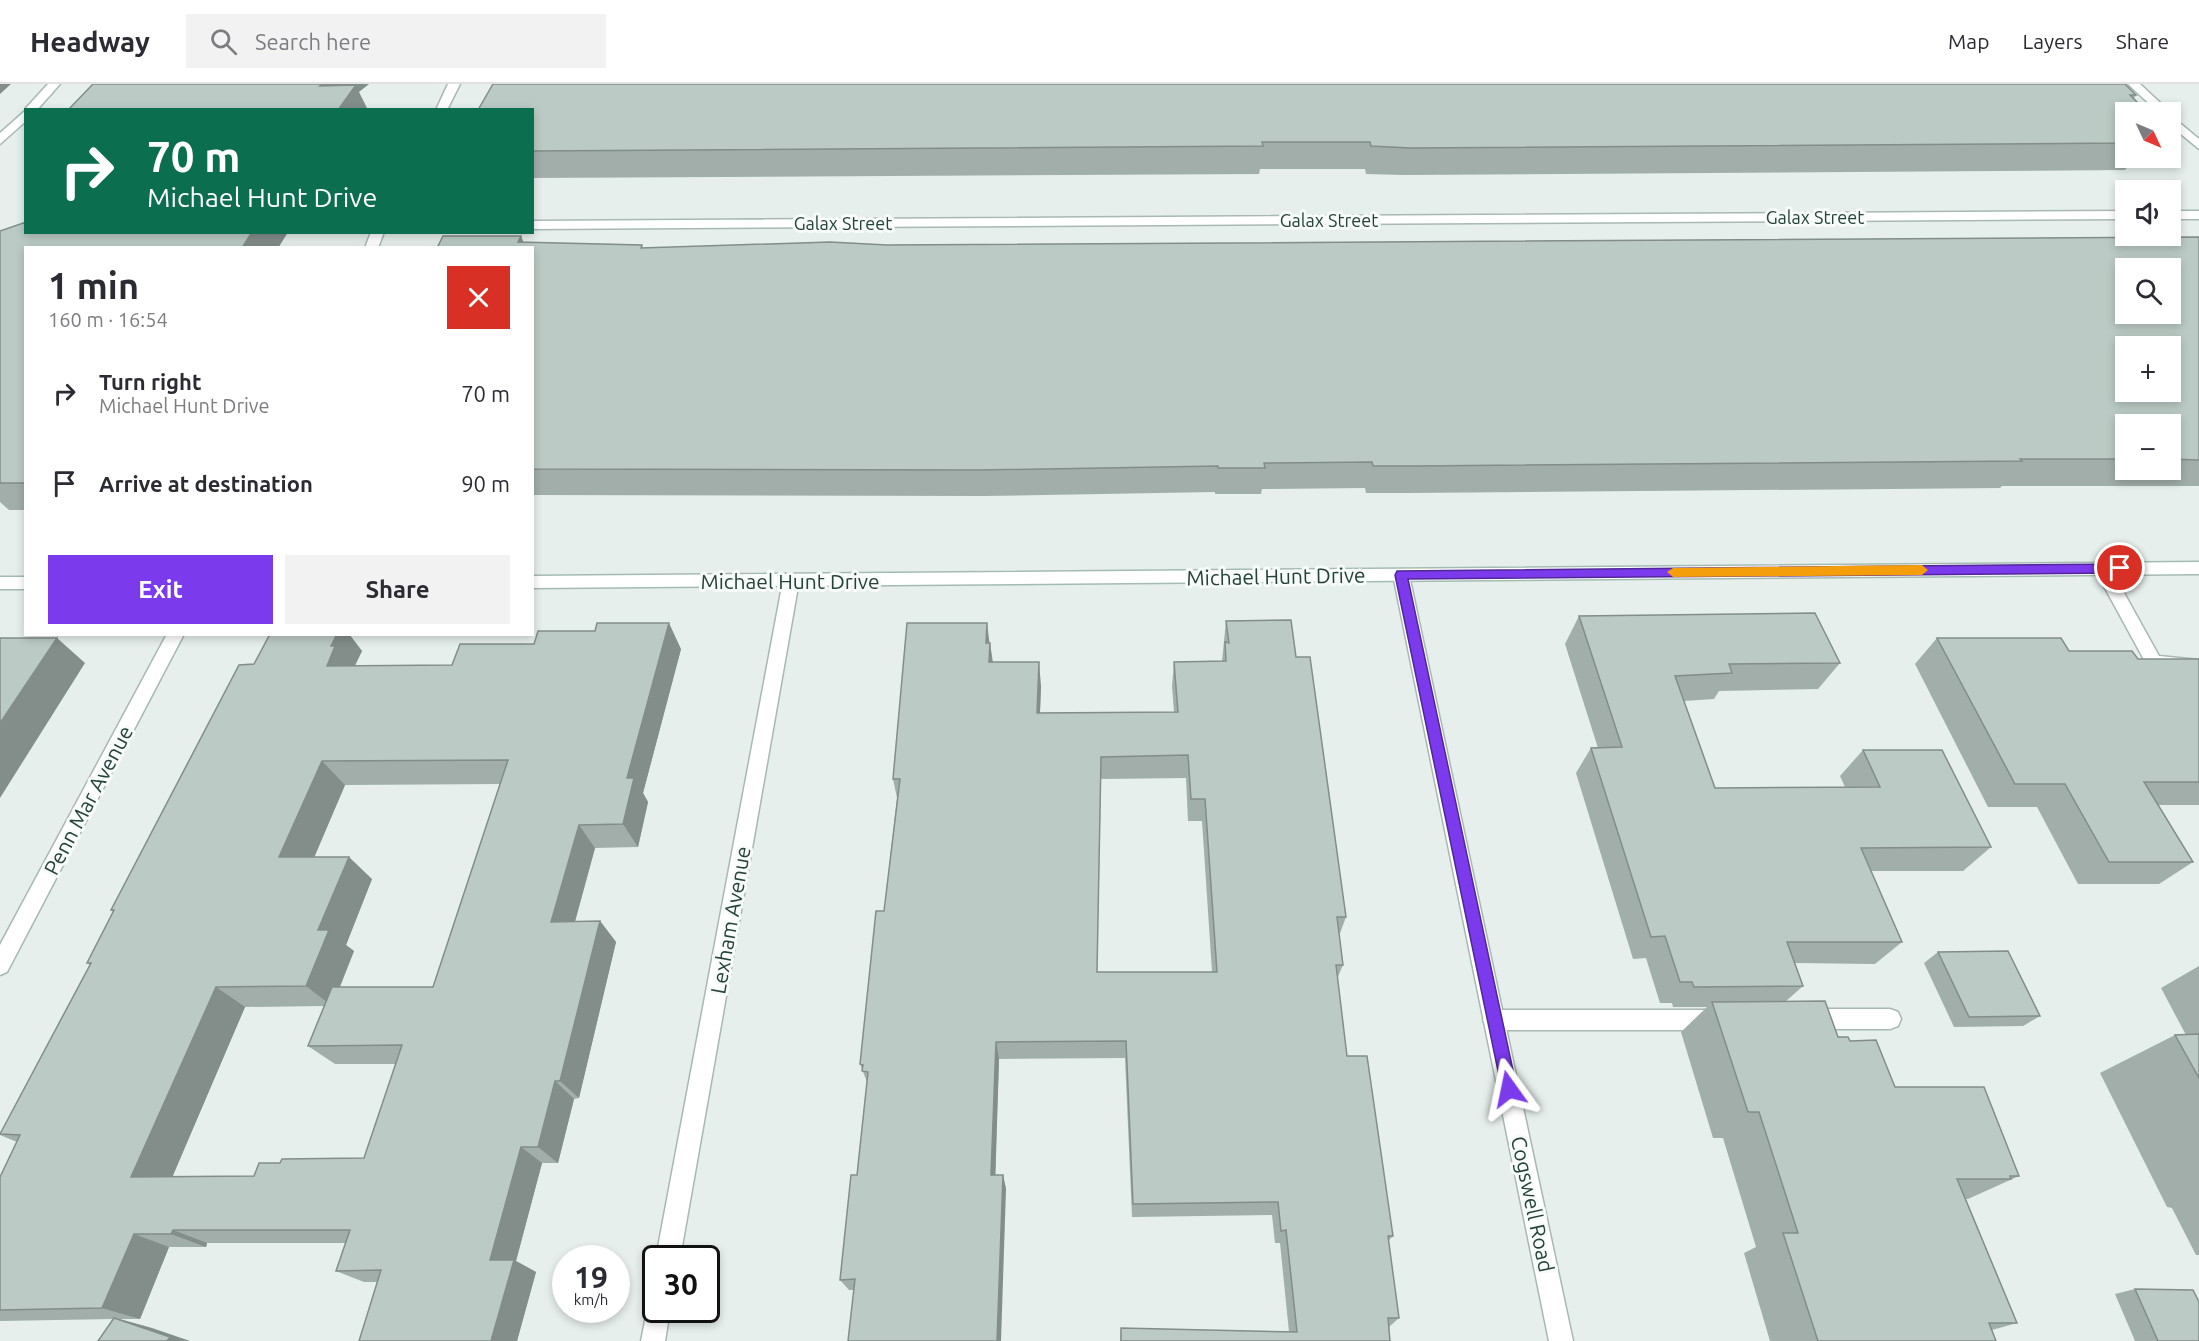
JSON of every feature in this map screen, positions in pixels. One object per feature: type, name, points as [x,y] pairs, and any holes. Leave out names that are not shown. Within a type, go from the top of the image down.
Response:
[{"type":"street","points":[[32,108],[54,84]]},
{"type":"street","points":[[442,108],[454,84]]},
{"type":"street","points":[[2134,84],[2153,102]]},
{"type":"street","points":[[0,140],[24,116]]},
{"type":"street","points":[[2181,128],[2199,145]]},
{"type":"street","name":"Galax Street","points":[[534,225],[2115,215]]},
{"type":"street","points":[[2181,215],[2199,215]]},
{"type":"street","points":[[2102,568],[2154,662],[2199,667]]},
{"type":"street","name":"Michael Hunt Drive","points":[[534,582],[2199,568]]},
{"type":"street","name":"Cogswell Road","points":[[1401,575],[1562,1341]]},
{"type":"street","name":"Lexham Avenue","points":[[670,1245],[791,581]]},
{"type":"street","points":[[0,583],[24,583]]},
{"type":"street","name":"Penn Mar Avenue","points":[[0,965],[175,636]]},
{"type":"street","points":[[1783,1019],[1890,1019]]},
{"type":"street","points":[[1494,1020],[1735,1020]]},
{"type":"street","points":[[652,1341],[655,1323]]},
{"type":"building","points":[[93,84],[356,85],[339,108],[70,108]]},
{"type":"building","points":[[493,84],[2125,84],[2136,95],[2130,95],[2137,102],[2115,102],[2115,143],[1410,148],[1371,146],[1370,142],[1262,142],[1263,146],[534,151],[534,108],[479,108]]},
{"type":"building","points":[[24,223],[24,234],[251,234],[243,246],[24,246],[24,483],[0,483],[0,231]]},
{"type":"building","points":[[443,236],[521,236],[518,242],[642,245],[641,248],[830,242],[887,245],[2115,238],[2115,246],[2181,246],[2181,237],[2199,237],[2199,460],[2181,459],[2181,414],[2115,414],[2115,459],[1415,466],[1373,466],[1372,462],[1264,463],[1265,468],[1218,468],[1218,466],[980,470],[534,469],[534,246],[438,246]]},
{"type":"building","points":[[1815,613],[1840,663],[1729,664],[1732,673],[1675,676],[1715,788],[1880,787],[1863,750],[1942,750],[1991,847],[1861,848],[1902,942],[1787,942],[1803,986],[1694,987],[1692,982],[1680,982],[1665,936],[1651,937],[1591,748],[1622,747],[1579,616]]},
{"type":"building","points":[[1291,620],[1296,657],[1310,657],[1346,917],[1337,917],[1343,965],[1336,965],[1347,1056],[1367,1056],[1393,1236],[1388,1236],[1399,1318],[1388,1318],[1390,1341],[1121,1341],[1121,1328],[1297,1332],[1286,1230],[1281,1231],[1278,1202],[1133,1204],[1126,1041],[996,1042],[991,1175],[1003,1175],[997,1341],[848,1341],[855,1279],[840,1280],[851,1175],[857,1175],[868,1072],[862,1071],[863,1065],[860,1064],[876,911],[884,911],[900,779],[893,779],[907,623],[987,623],[986,643],[990,643],[989,662],[1039,662],[1037,713],[1178,712],[1174,662],[1226,661],[1225,642],[1229,643],[1226,621]],"holes":[[[1188,755],[1191,799],[1205,799],[1217,972],[1097,972],[1101,757]]]},
{"type":"building","points":[[597,623],[669,623],[627,778],[634,778],[623,824],[579,825],[551,922],[600,921],[560,1081],[555,1081],[538,1147],[521,1147],[490,1260],[514,1260],[491,1341],[359,1341],[381,1270],[336,1271],[350,1230],[173,1230],[171,1234],[134,1234],[102,1308],[0,1310],[0,1177],[20,1135],[0,1134],[91,963],[87,963],[114,910],[111,910],[239,665],[254,664],[269,636],[336,636],[331,646],[335,646],[327,666],[452,665],[460,644],[534,644],[538,631],[595,631]],"holes":[[[508,760],[433,987],[332,987],[308,1046],[402,1045],[364,1158],[282,1159],[280,1163],[259,1163],[254,1176],[131,1177],[216,987],[306,986],[329,930],[318,930],[349,857],[279,857],[322,761]]]},
{"type":"building","points":[[0,638],[57,638],[0,723]]},
{"type":"building","points":[[1937,638],[2061,638],[2069,651],[2132,651],[2138,659],[2199,659],[2199,782],[2144,782],[2193,862],[2109,862],[2065,784],[2015,784]]},
{"type":"building","points":[[2008,951],[2040,1016],[1969,1017],[1938,952]]},
{"type":"building","points":[[1825,1001],[1838,1037],[1848,1037],[1850,1041],[1876,1040],[1895,1087],[1984,1087],[2019,1176],[2010,1176],[2011,1179],[1957,1179],[2017,1323],[1989,1323],[1996,1341],[1818,1341],[1783,1233],[1798,1233],[1759,1112],[1748,1112],[1712,1002]]},
{"type":"building","points":[[2199,1034],[2199,1078],[2175,1035]]},
{"type":"building","points":[[2135,1289],[2193,1290],[2199,1302],[2199,1341],[2158,1341]]},
{"type":"building","points":[[114,1318],[170,1337],[167,1341],[98,1341]]},
{"type":"slow traffic","points":[[1673,572],[1922,570]]},
{"type":"route","points":[[1509,1089],[1401,575],[2120,568]]}]
